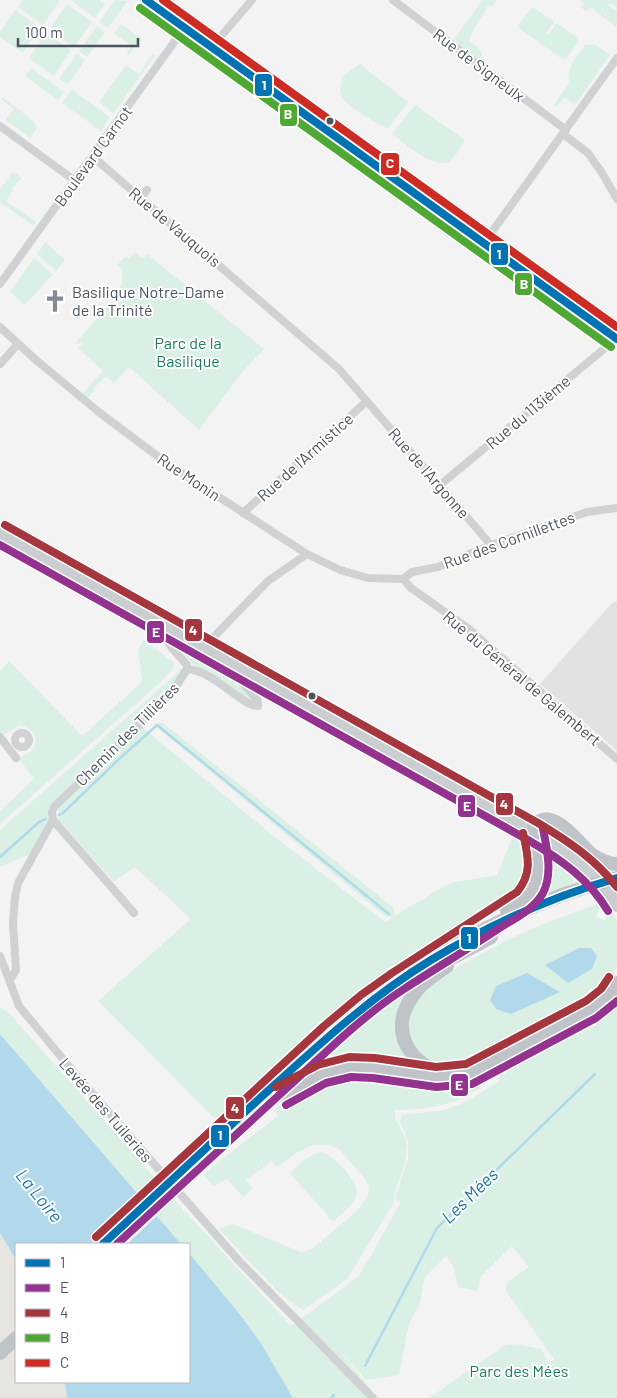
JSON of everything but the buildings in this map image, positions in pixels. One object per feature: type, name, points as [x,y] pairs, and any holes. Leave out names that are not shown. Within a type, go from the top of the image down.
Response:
[{"type":"highway","points":[[453,1076],[428,1068],[412,1054],[403,1035],[403,1015],[411,997],[418,988],[471,942],[524,900],[534,888],[539,865],[533,831],[540,822],[546,819],[553,820],[561,825],[593,855],[611,864],[617,864]]},
{"type":"highway","points":[[117,1243],[184,1173],[331,1033],[367,1002],[425,962],[616,882]]},
{"type":"highway","points":[[104,1243],[184,1173],[269,1103],[346,1032],[382,1002],[471,942]]},
{"type":"highway","points":[[269,1103],[322,1074],[345,1068],[374,1068],[436,1077],[469,1074],[591,1009],[608,996],[617,983]]},
{"type":"highway","points":[[0,1341],[15,1326]]},
{"type":"highway","points":[[0,1353],[15,1339]]},
{"type":"main road","points":[[146,0],[617,339]]},
{"type":"main road","points":[[0,534],[533,831],[577,860],[596,877],[617,906]]},
{"type":"street","points":[[211,48],[252,0]]},
{"type":"street","name":"Rue de Signeulx","points":[[393,0],[564,132],[588,153],[617,199]]},
{"type":"street","name":"Boulevard Carnot","points":[[0,284],[185,27]]},
{"type":"street","points":[[484,243],[617,58]]},
{"type":"street","points":[[0,126],[74,180]]},
{"type":"street","name":"Rue de Vauquois","points":[[92,156],[339,369],[367,401]]},
{"type":"street","points":[[141,198],[147,190]]},
{"type":"street","name":"Rue Monin","points":[[0,326],[18,344],[100,413],[168,464],[308,554],[340,570],[368,578],[403,578]]},
{"type":"street","name":"Rue du 113ième","points":[[440,485],[617,339]]},
{"type":"street","points":[[0,364],[18,344]]},
{"type":"street","name":"Rue de l'Argonne","points":[[367,401],[491,545]]},
{"type":"street","name":"Rue de l'Armistice","points":[[243,513],[367,401]]},
{"type":"street","name":"Rue des Cornillettes","points":[[403,578],[412,572],[438,567],[491,545],[587,512],[617,508]]},
{"type":"street","points":[[203,648],[268,581],[308,554]]},
{"type":"street","name":"Rue du Général de Galembert","points":[[403,578],[411,588],[469,629],[617,759]]},
{"type":"street","name":"Chemin des Tillières","points":[[10,980],[16,970],[13,923],[18,883],[54,820],[52,812],[54,806],[103,761],[169,695],[187,668],[187,665],[171,647],[156,622]]},
{"type":"street","points":[[187,668],[200,671],[215,679],[251,705],[258,706],[258,701],[238,678],[230,663]]},
{"type":"street","points":[[0,737],[16,758]]},
{"type":"street","points":[[7,746],[16,743]]},
{"type":"street","points":[[54,820],[134,913]]},
{"type":"street","name":"Levée des Tuileries","points":[[0,956],[19,1006],[81,1082],[232,1254],[372,1398]]},
{"type":"shaded area","points":[[617,602],[617,751],[540,684],[612,603]]},
{"type":"green space","points":[[23,0],[60,0],[43,25],[18,7]]},
{"type":"green space","points":[[71,0],[99,0],[105,4],[95,18]]},
{"type":"green space","points":[[115,0],[127,1],[108,28],[99,22]]},
{"type":"green space","points":[[482,0],[497,0],[492,7],[489,5],[472,32],[469,41],[481,50],[483,62],[454,40]]},
{"type":"green space","points":[[580,0],[617,0],[617,7],[611,3],[608,6],[617,11],[617,27],[590,7],[587,11],[581,8],[584,3]]},
{"type":"green space","points":[[67,4],[92,22],[74,47],[49,30]]},
{"type":"green space","points":[[532,7],[555,22],[546,33],[549,35],[556,23],[577,37],[578,42],[567,58],[562,59],[520,29],[519,24]]},
{"type":"green space","points":[[15,10],[40,28],[23,53],[0,37],[0,32]]},
{"type":"green space","points":[[121,24],[141,38],[129,55],[126,54],[132,46],[114,34]]},
{"type":"green space","points":[[97,26],[105,32],[87,57],[79,51]]},
{"type":"green space","points":[[46,33],[71,50],[54,76],[29,58]]},
{"type":"green space","points":[[594,44],[610,55],[575,105],[564,97],[557,107],[554,105],[569,83],[568,77],[572,62],[585,45]]},
{"type":"green space","points":[[77,54],[85,60],[67,85],[59,79]]},
{"type":"green space","points":[[153,54],[155,55],[114,113],[99,102],[126,65],[139,74]]},
{"type":"green space","points":[[360,64],[408,102],[388,129],[356,111],[345,102],[341,95],[342,77]]},
{"type":"green space","points":[[31,68],[64,92],[58,100],[25,76]]},
{"type":"green space","points":[[72,90],[110,117],[101,131],[62,103]]},
{"type":"green space","points":[[2,97],[35,122],[37,128],[30,138],[6,120],[14,109],[1,99]]},
{"type":"green space","points":[[415,105],[465,140],[451,160],[445,163],[438,163],[430,160],[392,134]]},
{"type":"green space","points":[[13,172],[22,178],[12,188],[13,190],[6,201],[36,222],[33,226],[0,202],[0,189]]},
{"type":"green space","points":[[45,242],[65,260],[56,271],[37,254]]},
{"type":"green space","name":"Parc de la Basilique","points":[[135,252],[143,258],[147,254],[264,349],[243,371],[199,430],[129,367],[114,383],[106,376],[94,388],[95,390],[88,398],[83,393],[103,371],[78,348],[82,343],[75,344],[107,306],[123,301],[115,294],[122,284],[122,270],[117,265],[126,256],[129,259]]},
{"type":"green space","points":[[34,258],[53,274],[25,305],[10,292]]},
{"type":"green space","points":[[144,640],[174,663],[173,669],[163,680],[0,824],[0,811],[34,779],[19,759],[32,750],[36,742],[32,731],[21,725],[2,736],[0,733],[0,671],[9,661],[82,736],[142,682],[138,650]]},
{"type":"green space","points":[[175,640],[231,672],[256,700],[253,702],[194,665],[172,643]]},
{"type":"green space","points":[[185,666],[173,687],[91,769],[49,806],[49,822],[30,854],[0,867],[0,830]]},
{"type":"green space","points":[[154,723],[163,723],[394,908],[394,916],[450,883],[497,875],[515,831],[527,845],[532,860],[527,883],[518,896],[500,909],[419,954],[381,978],[266,1081],[221,1125],[98,1001],[191,919],[135,867],[114,882],[58,819],[58,807],[142,727],[271,834],[385,922],[393,917],[386,917]]},
{"type":"green space","points":[[538,843],[551,850],[585,876],[577,875],[573,880],[574,883],[527,902]]},
{"type":"green space","points":[[607,901],[617,921],[617,966],[606,987],[589,1003],[479,1062],[461,1069],[439,1068],[426,1062],[411,1045],[406,1019],[410,1004],[436,979],[507,940],[600,903],[596,917],[605,920],[609,910]]},
{"type":"green space","points":[[406,993],[397,1016],[424,1071],[386,1065],[307,1076],[362,1027]]},
{"type":"green space","name":"Parc des Mées","points":[[617,1003],[617,1398],[429,1398],[505,1345],[515,1344],[541,1349],[549,1362],[554,1360],[506,1290],[507,1282],[529,1267],[512,1246],[480,1277],[478,1291],[458,1287],[454,1267],[446,1256],[425,1277],[419,1306],[409,1324],[399,1375],[366,1380],[336,1347],[378,1398],[293,1398],[262,1345],[190,1254],[190,1243],[180,1243],[0,1034],[0,1007],[10,1014],[178,1204],[291,1326],[359,1276],[401,1202],[395,1199],[408,1159],[408,1140],[400,1122],[402,1115],[445,1110],[468,1101],[499,1081],[498,1077],[533,1051]]},
{"type":"green space","points":[[529,1048],[496,1075],[494,1073],[477,1082],[481,1088],[471,1094],[429,1108],[395,1110],[395,1118],[406,1139],[407,1146],[405,1164],[393,1204],[347,1279],[303,1310],[280,1294],[219,1229],[233,1224],[301,1252],[312,1249],[359,1209],[368,1195],[369,1188],[366,1180],[339,1149],[329,1145],[313,1145],[298,1152],[277,1167],[271,1161],[246,1180],[253,1189],[243,1197],[227,1179],[213,1186],[203,1174],[278,1116],[274,1110],[301,1087],[353,1069],[440,1082]]},
{"type":"green space","points":[[322,1152],[346,1171],[357,1191],[352,1204],[334,1221],[329,1219],[325,1212],[290,1174],[308,1157]]},
{"type":"sand","points":[[0,1233],[15,1258],[15,1383],[65,1383],[67,1398],[0,1398],[0,1307],[3,1308],[0,1306]]},
{"type":"water","points":[[579,948],[591,948],[597,956],[592,969],[568,983],[545,965]]},
{"type":"water","points":[[527,973],[560,992],[511,1014],[496,1009],[490,1000],[496,986]]},
{"type":"water","name":"La Loire","points":[[0,1034],[180,1243],[15,1243],[15,1258],[0,1233]]},
{"type":"water","points":[[190,1254],[241,1316],[262,1345],[293,1398],[67,1398],[65,1383],[190,1383]]},
{"type":"pier","points":[[143,1195],[159,1214],[128,1243],[92,1243]]},
{"type":"waterway","points":[[59,815],[157,725],[389,914]]},
{"type":"waterway","points":[[0,857],[39,822],[46,819]]},
{"type":"waterway","name":"Les Mées","points":[[365,1366],[437,1228],[595,1074]]},
{"type":"waterway","name":"Les Mées","points":[[331,1398],[334,1395]]},
{"type":"transit line","name":"1","points":[[146,0],[617,339]]},
{"type":"transit line","name":"C","points":[[163,0],[617,327]]},
{"type":"transit line","name":"B","points":[[140,8],[611,347]]},
{"type":"transit line","name":"4","points":[[5,525],[538,823],[580,851],[600,868],[617,887]]},
{"type":"transit line","name":"E","points":[[0,545],[528,840],[583,879],[608,911]]},
{"type":"transit line","name":"E","points":[[118,1243],[362,1020],[395,995],[519,917],[535,904],[543,893],[548,878],[548,861],[543,829]]},
{"type":"transit line","name":"4","points":[[96,1237],[324,1026],[361,995],[517,892],[525,878],[528,864],[523,833]]},
{"type":"transit line","name":"1","points":[[104,1243],[299,1063],[363,1008],[407,975],[498,923],[568,894],[617,878]]},
{"type":"transit line","name":"4","points":[[276,1087],[318,1065],[349,1057],[375,1058],[436,1067],[466,1064],[586,1001],[601,989],[609,977]]},
{"type":"transit line","name":"E","points":[[286,1105],[326,1083],[351,1077],[373,1078],[436,1087],[472,1084],[596,1018],[617,1001]]},
{"type":"place","name":"Basilique Notre-Dame de la Trinité","points":[[55,301]]}]
